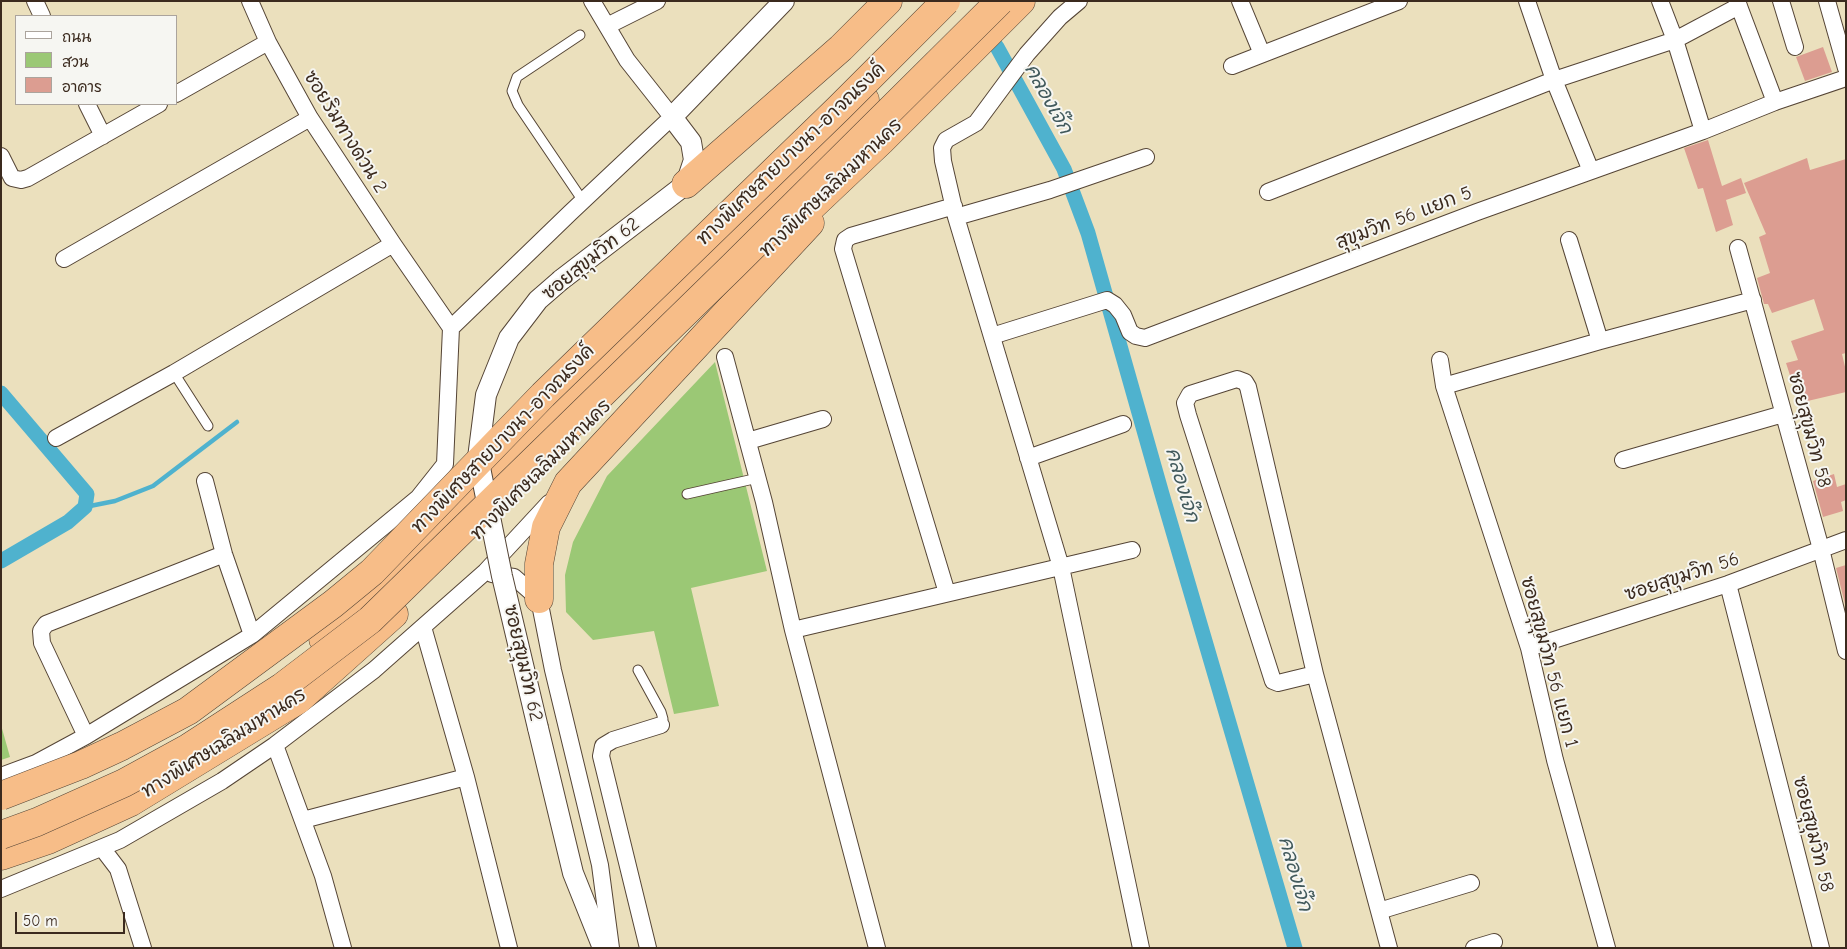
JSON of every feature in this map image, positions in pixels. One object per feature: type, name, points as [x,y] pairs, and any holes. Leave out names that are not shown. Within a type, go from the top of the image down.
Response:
[{"type":"highway","points":[[686,184],[841,48],[888,1]]},
{"type":"highway","name":"ทางพิเศษสายบางนา-อาจณรงค์","points":[[1,796],[81,765],[122,746],[188,711],[333,604],[372,572],[543,395],[839,108],[946,1]]},
{"type":"highway","name":"ทางพิเศษเฉลิมมหานคร","points":[[1,824],[88,792],[164,752],[230,709],[352,616],[783,185],[962,1]]},
{"type":"highway","name":"ทางพิเศษสายบางนา-อาจณรงค์","points":[[1,836],[124,783],[188,748],[282,687],[370,620],[704,294],[1000,1]]},
{"type":"highway","name":"ทางพิเศษเฉลิมมหานคร","points":[[1,856],[48,840],[131,802],[298,700],[380,628],[634,378],[881,141],[1021,1]]},
{"type":"highway","points":[[538,599],[539,564],[546,527],[568,483],[821,212],[881,141]]},
{"type":"street","points":[[35,1],[42,15]]},
{"type":"street","name":"ซอยริมทางด่วน 2","points":[[250,1],[268,42],[310,118],[451,328]]},
{"type":"street","points":[[592,1],[627,60],[690,142],[694,160],[686,184]]},
{"type":"street","points":[[607,26],[657,1]]},
{"type":"street","points":[[1,776],[36,763],[86,736],[252,635],[418,498],[445,464],[451,328],[672,118],[784,1]]},
{"type":"street","points":[[1079,1],[1060,18],[1027,54],[976,123],[946,140],[942,148],[942,161],[955,212],[1061,567],[1141,948]]},
{"type":"street","points":[[1240,1],[1262,54]]},
{"type":"street","points":[[1232,66],[1399,1]]},
{"type":"street","points":[[1527,1],[1554,80],[1591,170]]},
{"type":"street","points":[[1660,1],[1675,40],[1703,131]]},
{"type":"street","points":[[1781,1],[1795,47]]},
{"type":"street","points":[[1827,1],[1846,68]]},
{"type":"street","points":[[1268,192],[1554,80],[1675,40],[1738,4],[1775,102]]},
{"type":"street","points":[[178,93],[268,42]]},
{"type":"street","name":"สุขุมวิท 56 แยก 5","points":[[992,336],[1107,300],[1115,305],[1123,315],[1130,332],[1145,338],[1477,212],[1703,131],[1775,102],[1846,78]]},
{"type":"street","points":[[87,105],[103,136]]},
{"type":"street","points":[[1,156],[12,178],[21,180],[156,105]]},
{"type":"street","points":[[64,259],[310,118]]},
{"type":"street","points":[[948,593],[843,249],[845,240],[851,236],[1050,190],[1146,157]]},
{"type":"street","name":"ซอยสุขุมวิท 62","points":[[603,948],[573,873],[502,576],[478,458],[486,395],[509,338],[538,300],[561,280],[686,184]]},
{"type":"street","points":[[1569,240],[1600,341]]},
{"type":"street","points":[[56,438],[174,373],[393,244]]},
{"type":"street","name":"ซอยสุขุมวิท 58","points":[[1738,248],[1843,629],[1846,651]]},
{"type":"street","points":[[1444,386],[1752,300]]},
{"type":"street","points":[[725,356],[758,478],[793,630],[877,948]]},
{"type":"street","name":"ซอยสุขุมวิท 56 แยก 1","points":[[1440,360],[1444,386],[1529,648],[1555,760],[1607,948]]},
{"type":"street","points":[[1315,674],[1278,683],[1273,681],[1188,415],[1185,403],[1190,394],[1237,379],[1245,382],[1248,387],[1315,674],[1389,948]]},
{"type":"street","points":[[1623,460],[1784,414]]},
{"type":"street","points":[[748,441],[823,419]]},
{"type":"street","points":[[1028,458],[1123,424]]},
{"type":"street","points":[[206,481],[224,554],[252,635]]},
{"type":"street","points":[[1,889],[120,840],[222,781],[275,745],[374,670],[485,572],[568,483]]},
{"type":"street","name":"ซอยสุขุมวิท 56","points":[[1529,648],[1728,584],[1846,540]]},
{"type":"street","points":[[793,630],[1132,550]]},
{"type":"street","points":[[86,736],[42,643],[41,631],[46,624],[224,554]]},
{"type":"street","points":[[485,572],[514,577],[538,599],[553,670],[600,865],[611,948]]},
{"type":"street","name":"ซอยสุขุมวิท 58","points":[[1728,584],[1821,948]]},
{"type":"street","points":[[423,627],[466,777],[509,948]]},
{"type":"street","points":[[648,948],[601,756],[603,746],[613,740],[661,725]]},
{"type":"street","points":[[275,745],[323,876],[343,948]]},
{"type":"street","points":[[303,820],[466,777]]},
{"type":"street","points":[[102,848],[118,869],[143,948]]},
{"type":"street","points":[[1379,910],[1471,884]]},
{"type":"street","points":[[1474,948],[1494,942]]},
{"type":"lane","points":[[580,35],[517,77],[512,91],[518,104],[583,201]]},
{"type":"lane","points":[[174,373],[208,426]]},
{"type":"lane","points":[[687,494],[758,478]]},
{"type":"lane","points":[[638,670],[661,712],[663,719],[661,725]]},
{"type":"green space","points":[[715,362],[767,571],[691,588],[719,706],[674,714],[654,631],[593,640],[566,612],[565,575],[573,542],[607,476]]},
{"type":"green space","points":[[1,725],[10,757],[1,760]]},
{"type":"building","points":[[1823,47],[1832,72],[1805,81],[1796,57]]},
{"type":"building","points":[[1708,140],[1722,186],[1741,178],[1746,193],[1726,200],[1733,225],[1716,232],[1703,188],[1698,189],[1684,148]]},
{"type":"building","points":[[1807,158],[1810,170],[1846,159],[1846,353],[1842,354],[1846,371],[1846,392],[1799,403],[1786,363],[1798,360],[1791,341],[1824,330],[1814,299],[1772,313],[1768,304],[1764,304],[1757,278],[1770,273],[1759,237],[1766,234],[1744,183]]},
{"type":"building","points":[[1834,474],[1837,487],[1846,484],[1846,500],[1841,502],[1843,511],[1823,517],[1813,481]]},
{"type":"building","points":[[1846,565],[1846,608],[1836,568]]},
{"type":"waterway","name":"คลองเจ๊ก","points":[[997,47],[1064,169],[1088,233],[1162,494],[1295,948]]},
{"type":"waterway","points":[[1,393],[87,494],[85,507],[68,522],[1,561]]},
{"type":"waterway","points":[[85,507],[115,501],[153,486],[237,422]]}]
